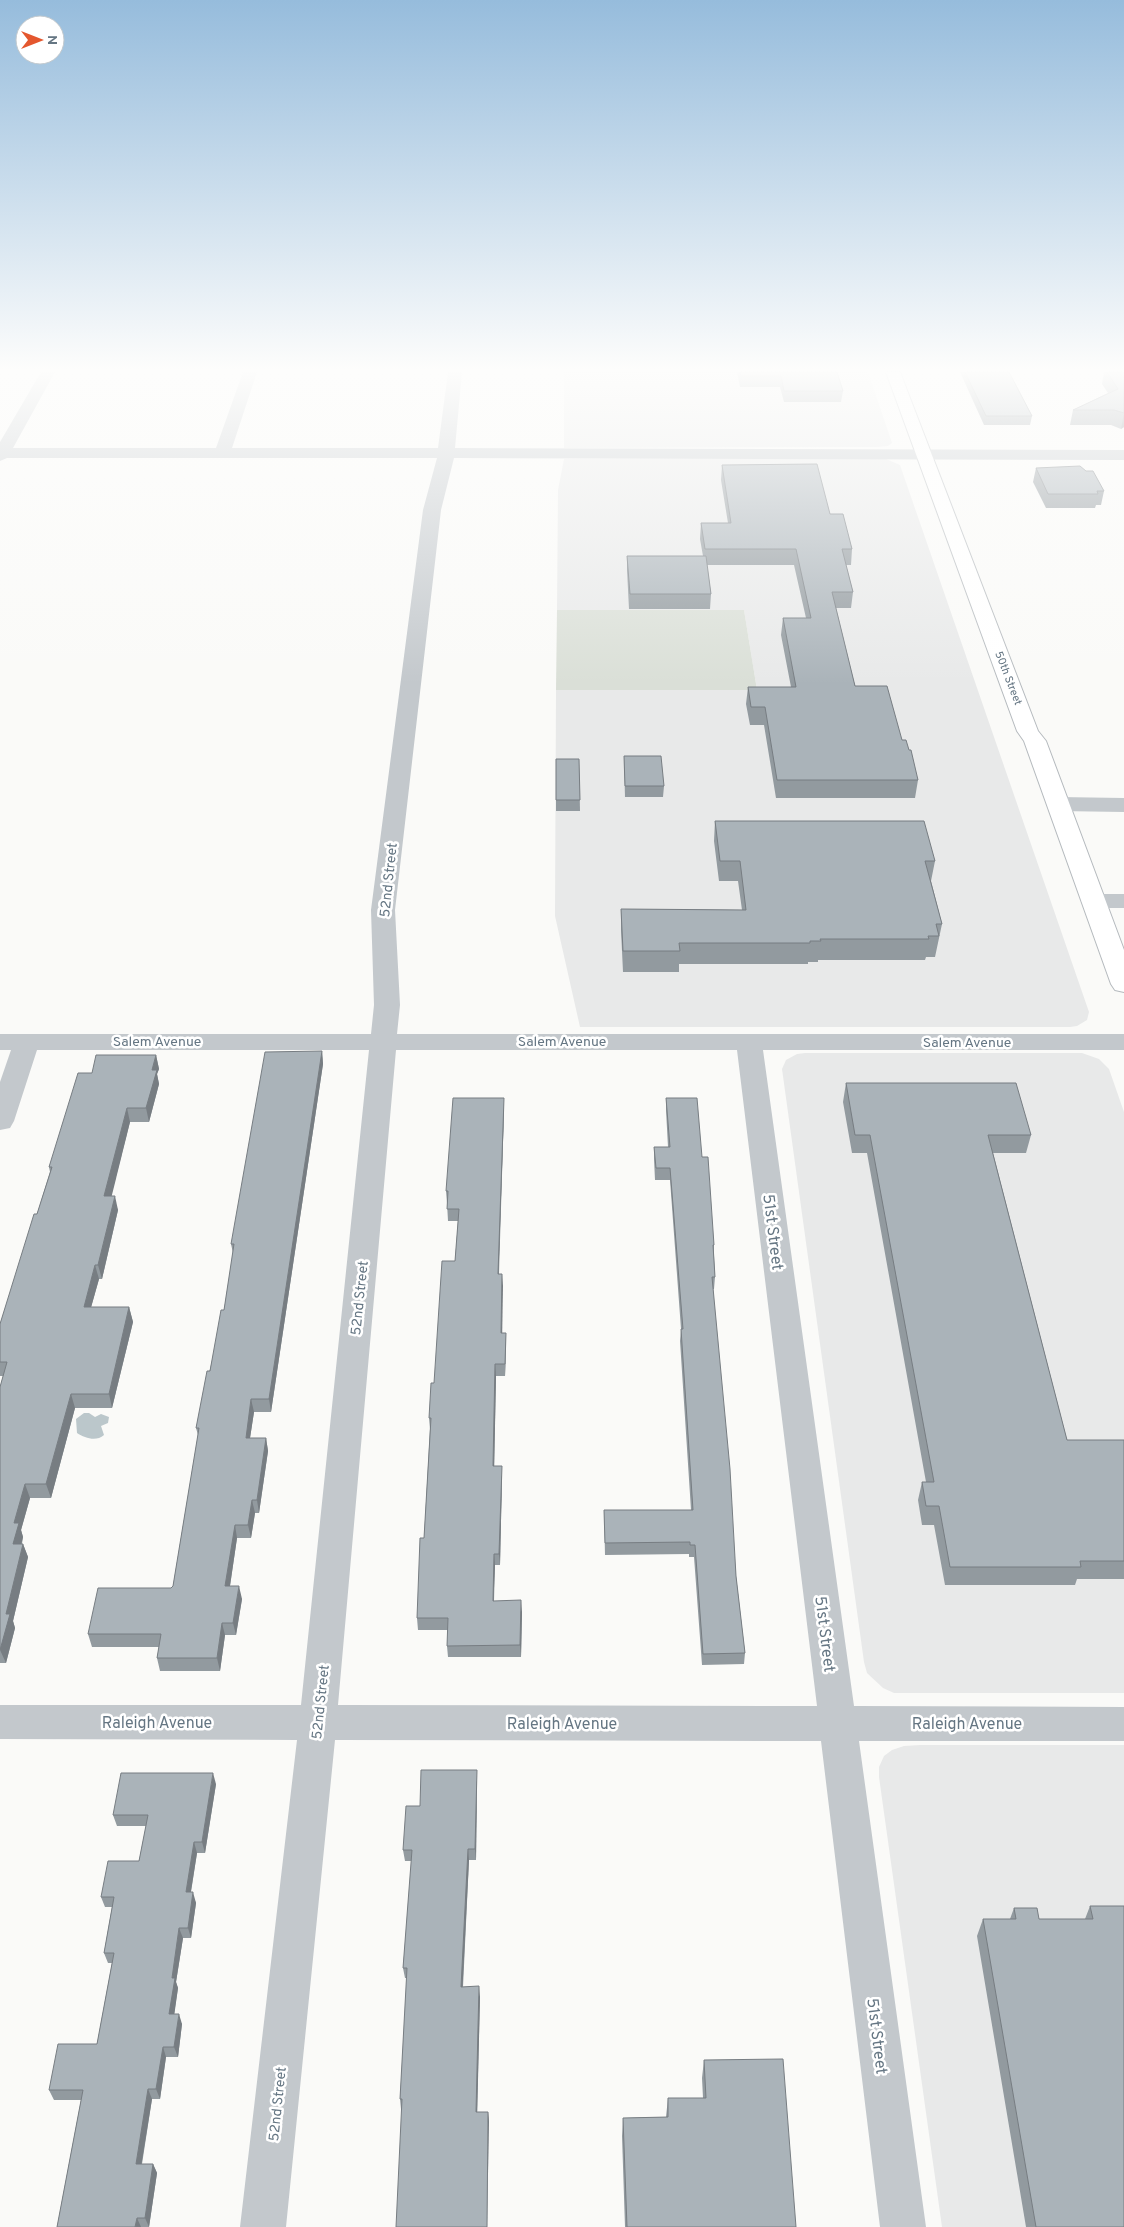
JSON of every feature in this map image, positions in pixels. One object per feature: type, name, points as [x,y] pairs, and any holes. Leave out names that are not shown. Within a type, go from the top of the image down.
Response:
[{"type":"main road","name":"50th Street","points":[[932,476],[1028,731],[1058,804],[1124,984]]},
{"type":"street","name":"52nd Street","points":[[264,2227],[318,1722],[384,1041],[387,1005],[383,910],[432,510],[440,476]]},
{"type":"street","points":[[1058,804],[1124,805]]},
{"type":"street","points":[[1093,901],[1124,901]]},
{"type":"street","name":"51st Street","points":[[749,1041],[903,2227]]},
{"type":"street","name":"Salem Avenue","points":[[0,1042],[1124,1042]]},
{"type":"street","points":[[0,1121],[28,1042]]},
{"type":"street","name":"Raleigh Avenue","points":[[0,1722],[1124,1724]]},
{"type":"shaded area","points":[[561,476],[904,476],[1089,1012],[1087,1020],[1077,1026],[1070,1027],[580,1027],[555,916],[556,690],[757,690],[744,610],[557,610],[558,490]]},
{"type":"shaded area","points":[[557,610],[744,610],[757,690],[556,690]]},
{"type":"shaded area","points":[[1082,1053],[1099,1059],[1109,1069],[1124,1112],[1124,1693],[894,1693],[883,1688],[867,1673],[782,1069],[786,1060],[797,1054]]},
{"type":"shaded area","points":[[84,1413],[89,1413],[95,1417],[101,1414],[109,1417],[108,1423],[101,1426],[104,1435],[98,1438],[90,1438],[77,1433],[76,1419]]},
{"type":"shaded area","points":[[1124,1745],[1124,2227],[942,2227],[879,1777],[879,1767],[884,1756],[892,1750],[904,1746]]},
{"type":"building","points":[[724,476],[820,476],[830,514],[843,514],[852,549],[842,549],[853,592],[832,592],[855,686],[887,686],[902,740],[906,740],[909,750],[911,750],[918,780],[777,780],[765,707],[751,707],[748,687],[796,687],[783,618],[811,618],[796,549],[705,549],[701,523],[731,523]]},
{"type":"building","points":[[1040,476],[1096,476],[1104,491],[1097,491],[1098,494],[1048,494]]},
{"type":"building","points":[[627,556],[706,556],[711,594],[630,594]]},
{"type":"building","points":[[624,756],[661,756],[664,786],[625,786]]},
{"type":"building","points":[[556,759],[579,759],[580,800],[556,800]]},
{"type":"building","points":[[715,821],[924,821],[935,861],[925,861],[942,924],[936,924],[939,936],[928,936],[929,939],[820,939],[821,941],[810,941],[810,943],[679,943],[680,951],[623,951],[621,909],[746,910],[740,861],[720,861]]},
{"type":"building","points":[[322,1051],[269,1399],[251,1399],[246,1438],[266,1438],[257,1500],[252,1500],[248,1525],[235,1525],[225,1586],[239,1586],[233,1623],[222,1623],[217,1658],[157,1658],[161,1634],[88,1634],[98,1588],[171,1588],[173,1586],[199,1428],[196,1428],[207,1371],[210,1371],[221,1310],[224,1310],[234,1244],[231,1244],[265,1052]]},
{"type":"building","points":[[96,1055],[156,1055],[152,1070],[157,1070],[146,1108],[127,1108],[104,1196],[115,1196],[98,1265],[95,1265],[84,1307],[129,1307],[109,1394],[71,1394],[46,1484],[25,1484],[14,1523],[19,1523],[13,1544],[23,1544],[6,1614],[10,1614],[0,1650],[0,1387],[7,1362],[0,1362],[0,1324],[34,1214],[37,1214],[52,1167],[49,1167],[78,1073],[92,1073]]},
{"type":"building","points":[[846,1083],[1016,1083],[1031,1135],[988,1135],[1067,1440],[1124,1440],[1124,1561],[1080,1561],[1081,1567],[950,1567],[939,1506],[926,1506],[922,1482],[934,1482],[870,1135],[855,1135]]},
{"type":"building","points":[[453,1098],[504,1098],[498,1274],[502,1274],[501,1333],[506,1333],[505,1364],[495,1364],[493,1466],[502,1466],[499,1554],[494,1554],[493,1601],[521,1600],[520,1645],[447,1646],[448,1618],[417,1618],[420,1538],[424,1538],[431,1418],[429,1418],[431,1383],[434,1383],[442,1261],[455,1261],[459,1209],[447,1209],[448,1191],[446,1191]]},
{"type":"building","points":[[666,1098],[697,1098],[702,1157],[708,1157],[714,1245],[715,1277],[712,1277],[730,1469],[736,1576],[745,1653],[703,1654],[695,1545],[690,1545],[690,1542],[605,1543],[604,1510],[693,1510],[681,1329],[683,1329],[670,1168],[656,1168],[654,1147],[670,1147]]},
{"type":"building","points":[[421,1770],[477,1770],[475,1849],[468,1849],[461,1987],[479,1986],[476,2112],[488,2112],[487,2227],[396,2227],[407,1968],[403,1968],[412,1850],[403,1850],[406,1806],[420,1806]]},
{"type":"building","points":[[121,1773],[213,1773],[202,1842],[194,1842],[186,1892],[193,1892],[188,1928],[179,1928],[172,1978],[175,1978],[169,2014],[179,2014],[174,2047],[163,2047],[156,2089],[148,2089],[136,2164],[153,2164],[145,2218],[137,2218],[135,2227],[57,2227],[83,2090],[49,2090],[58,2044],[97,2044],[114,1953],[104,1953],[114,1897],[101,1897],[108,1861],[139,1861],[148,1815],[113,1815]]},
{"type":"building","points":[[1090,1906],[1124,1906],[1124,2227],[1036,2227],[983,1919],[1016,1919],[1014,1908],[1037,1908],[1039,1919],[1093,1919]]},
{"type":"building","points":[[783,2059],[796,2227],[627,2227],[623,2118],[668,2117],[668,2098],[706,2098],[704,2060]]}]
